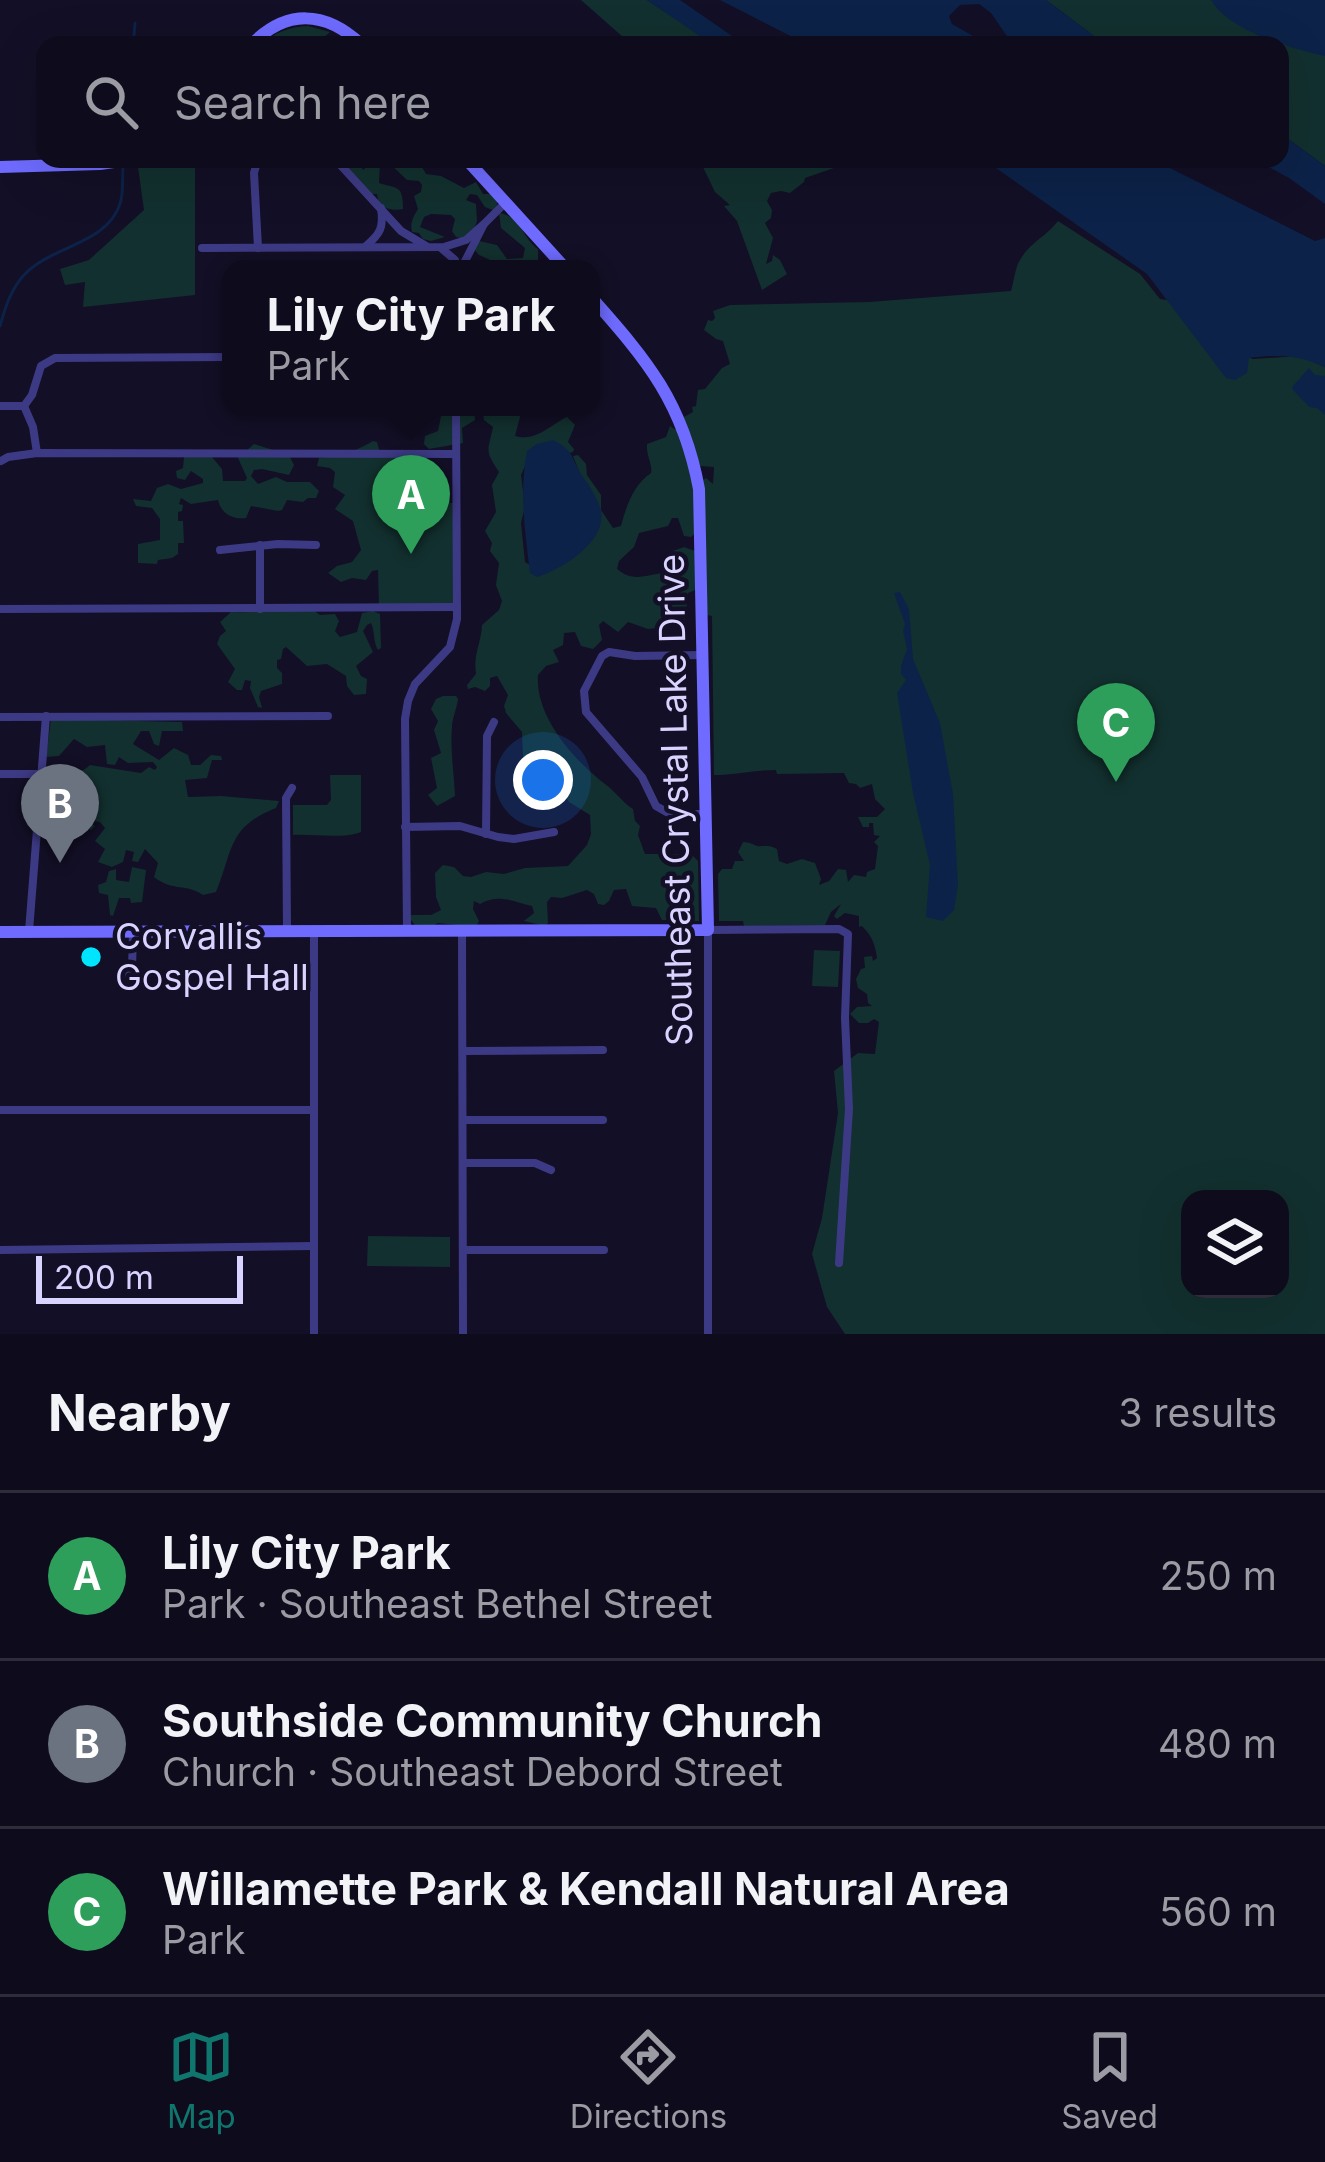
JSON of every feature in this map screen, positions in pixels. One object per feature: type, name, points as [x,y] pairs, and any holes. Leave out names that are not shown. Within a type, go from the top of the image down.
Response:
[{"type":"street","points":[[260,36],[285,21],[309,18],[335,25],[350,36]]},
{"type":"street","points":[[0,166],[36,165]]},
{"type":"street","points":[[255,168],[258,248]]},
{"type":"street","points":[[343,168],[410,238],[440,247],[455,260]]},
{"type":"street","points":[[474,168],[558,260]]},
{"type":"street","points":[[202,248],[440,247],[466,240],[506,202]]},
{"type":"street","points":[[364,248],[382,229],[380,207]]},
{"type":"street","points":[[464,260],[484,224]]},
{"type":"street","name":"Southeast Crystal Lake Drive","points":[[600,307],[632,342],[669,397],[687,440],[702,516],[708,1334]]},
{"type":"street","points":[[24,406],[41,366],[55,358],[222,357]]},
{"type":"street","points":[[0,406],[24,406]]},
{"type":"street","points":[[24,406],[38,453]]},
{"type":"street","points":[[406,930],[405,719],[419,678],[449,647],[454,631],[456,416]]},
{"type":"street","points":[[1,461],[38,453],[455,454]]},
{"type":"street","points":[[260,545],[260,609]]},
{"type":"street","points":[[220,550],[316,545]]},
{"type":"street","points":[[0,609],[457,607]]},
{"type":"street","points":[[703,655],[609,652],[587,683],[583,699],[590,718],[642,777],[656,806],[670,814],[705,814]]},
{"type":"street","points":[[0,716],[328,716]]},
{"type":"street","points":[[29,932],[46,716]]},
{"type":"street","points":[[486,834],[487,736],[494,722]]},
{"type":"street","points":[[0,774],[42,774]]},
{"type":"street","points":[[287,932],[286,798],[292,788]]},
{"type":"street","points":[[405,827],[451,825],[514,838],[554,832]]},
{"type":"street","points":[[0,932],[839,929],[848,934],[849,1109],[839,1263]]},
{"type":"street","points":[[462,930],[463,1334]]},
{"type":"street","points":[[314,931],[314,1334]]},
{"type":"street","points":[[126,979],[132,968],[133,933]]},
{"type":"street","points":[[463,1051],[603,1050]]},
{"type":"street","points":[[0,1110],[314,1110]]},
{"type":"street","points":[[463,1120],[603,1120]]},
{"type":"street","points":[[463,1163],[535,1163],[551,1170]]},
{"type":"street","points":[[0,1250],[314,1246]]},
{"type":"street","points":[[463,1250],[604,1250]]},
{"type":"green space","points":[[581,0],[647,0],[701,36],[622,36]]},
{"type":"green space","points":[[1046,0],[1264,0],[1325,50],[1325,166],[1289,140],[1289,36],[1094,36]]},
{"type":"green space","points":[[295,28],[330,32],[325,36],[272,36]]},
{"type":"green space","points":[[138,168],[195,168],[195,295],[83,307],[85,282],[65,285],[60,269],[89,260],[144,210]]},
{"type":"green space","points":[[380,168],[379,183],[398,189],[403,209],[379,205],[377,194],[366,194],[343,169]]},
{"type":"green space","points":[[394,168],[423,168],[426,174],[464,188],[476,182],[497,205],[493,210],[485,207],[477,195],[470,194],[466,200],[476,204],[473,232],[464,239],[456,237],[451,215],[431,214],[420,227],[445,237],[423,239],[411,228],[418,209],[414,196],[422,185],[407,180]]},
{"type":"green space","points":[[703,168],[834,168],[805,178],[790,193],[771,193],[767,201],[771,218],[765,223],[773,238],[766,264],[773,255],[787,274],[762,290],[737,221],[724,206],[730,205],[715,192]]},
{"type":"green space","points":[[499,213],[517,223],[538,249],[538,260],[490,260],[479,255],[474,249],[479,241],[497,245],[507,259],[523,258],[525,248],[501,228]]},
{"type":"green space","points":[[1058,221],[1140,274],[1160,299],[1242,355],[1253,359],[1299,356],[1325,367],[1325,1334],[845,1334],[827,1307],[812,1254],[838,1113],[834,1071],[858,1053],[875,1054],[879,1022],[859,1023],[850,1014],[857,1007],[872,1006],[856,979],[865,968],[864,957],[877,958],[875,948],[859,927],[859,916],[834,916],[841,904],[825,925],[744,926],[743,921],[719,921],[718,874],[732,869],[735,861],[744,861],[738,852],[743,842],[777,849],[779,861],[787,864],[802,859],[815,863],[819,885],[838,869],[846,870],[848,882],[854,875],[866,877],[875,869],[878,846],[874,842],[880,836],[874,835],[873,823],[863,827],[858,817],[877,817],[885,809],[875,799],[872,784],[860,788],[849,783],[844,773],[777,774],[776,770],[714,775],[712,616],[701,614],[698,589],[688,593],[680,625],[648,629],[628,622],[618,632],[603,621],[599,625],[602,640],[593,649],[581,646],[575,632],[564,633],[563,645],[553,650],[559,662],[538,675],[550,722],[581,763],[633,809],[645,854],[691,854],[698,861],[699,921],[662,920],[656,908],[632,906],[626,889],[614,890],[604,905],[587,890],[551,897],[545,926],[524,921],[534,913],[532,906],[500,899],[474,901],[476,927],[438,923],[428,928],[410,919],[441,910],[435,873],[443,865],[471,877],[568,866],[591,834],[590,815],[569,802],[569,793],[537,793],[524,801],[518,799],[522,732],[506,713],[508,695],[497,676],[490,678],[485,691],[468,689],[476,674],[482,625],[502,601],[496,585],[499,563],[485,531],[496,512],[492,485],[499,472],[488,450],[493,427],[484,416],[520,416],[515,436],[523,437],[567,417],[575,425],[568,442],[573,452],[526,464],[521,475],[525,562],[532,566],[585,487],[573,456],[586,464],[587,475],[601,495],[601,510],[613,528],[621,526],[635,490],[651,473],[647,444],[666,437],[670,426],[679,432],[700,482],[706,478],[713,484],[714,467],[700,466],[684,417],[693,412],[698,390],[705,389],[730,364],[723,341],[704,330],[708,320],[715,318],[713,311],[730,305],[869,302],[1011,291],[1024,254]],"holes":[[[672,518],[678,518],[684,536],[696,532],[695,551],[684,547],[673,551],[668,573],[636,577],[617,569],[639,533],[668,526]]]},
{"type":"green space","points":[[441,416],[475,416],[462,428],[463,443],[429,449],[425,436],[438,431]]},
{"type":"green space","points":[[373,441],[381,457],[404,456],[413,467],[402,481],[405,488],[420,491],[426,503],[456,503],[457,607],[379,608],[378,570],[366,580],[341,582],[328,573],[352,562],[361,550],[353,521],[335,509],[345,495],[333,487],[335,472],[317,466],[319,458],[347,453]]},
{"type":"green space","points":[[254,444],[289,455],[294,465],[289,475],[254,470],[251,476],[258,484],[276,477],[310,482],[319,491],[316,498],[287,500],[278,511],[251,506],[246,518],[241,518],[224,512],[218,500],[191,504],[181,498],[178,521],[183,521],[184,543],[178,543],[178,554],[157,564],[138,563],[138,544],[160,540],[160,519],[152,508],[136,506],[133,499],[151,501],[157,488],[168,484],[181,489],[203,483],[191,471],[185,480],[177,478],[184,457],[212,457],[222,469],[223,481],[245,481],[238,458]]},
{"type":"green space","points":[[308,606],[320,615],[335,614],[339,621],[335,631],[340,637],[357,632],[362,613],[380,614],[381,648],[376,647],[371,623],[367,625],[363,631],[373,652],[356,666],[367,679],[366,694],[354,695],[346,676],[327,664],[307,666],[286,647],[277,660],[282,684],[261,691],[262,708],[258,707],[251,681],[245,680],[242,690],[228,682],[235,669],[217,644],[226,631],[220,622],[231,612]]},
{"type":"green space","points":[[443,696],[458,699],[452,736],[455,796],[437,806],[428,795],[437,788],[431,758],[441,753],[434,730],[438,721],[431,709]]},
{"type":"green space","points":[[51,719],[182,722],[183,731],[162,731],[159,746],[149,731],[141,731],[133,744],[159,760],[174,748],[188,755],[191,765],[200,765],[211,755],[221,756],[222,760],[212,760],[207,778],[185,780],[188,797],[279,801],[276,808],[240,832],[216,892],[203,895],[161,882],[154,877],[158,863],[145,849],[138,862],[132,861],[134,852],[126,850],[123,862],[112,867],[98,862],[105,849],[95,841],[105,828],[100,822],[94,821],[91,830],[82,825],[71,830],[68,824],[80,811],[42,818],[49,808],[70,803],[44,799],[44,789],[61,783],[49,783],[45,768],[53,765],[72,774],[90,765],[141,773],[157,767],[153,762],[128,763],[119,757],[115,765],[107,764],[105,745],[87,747],[74,739],[59,756],[46,757]]},
{"type":"green space","points":[[330,775],[361,775],[361,832],[293,835],[293,805],[327,805]]},
{"type":"green space","points":[[132,867],[146,870],[142,902],[119,898],[110,915],[108,895],[99,893],[98,885],[116,869],[116,880],[129,882]]},
{"type":"green space","points":[[814,950],[840,951],[838,987],[812,986]]},
{"type":"green space","points":[[368,1236],[450,1237],[450,1267],[367,1266]]},
{"type":"water","points":[[647,0],[680,0],[732,36],[700,36]]},
{"type":"water","points":[[720,0],[1046,0],[1094,36],[1007,36],[979,4],[960,5],[949,16],[952,24],[973,36],[790,36]]},
{"type":"water","points":[[1211,0],[1325,0],[1325,56],[1289,46],[1289,36],[1262,36],[1220,11]]},
{"type":"water","points":[[1289,140],[1325,166],[1325,204],[1271,168],[1289,168]]},
{"type":"water","points":[[996,168],[1170,168],[1315,241],[1325,238],[1325,367],[1297,358],[1249,358],[1247,373],[1235,380],[1226,378],[1147,274]]},
{"type":"water","points":[[1309,368],[1325,376],[1325,415],[1293,390]]},
{"type":"water","points":[[553,440],[569,452],[594,493],[601,522],[580,553],[537,577],[530,573],[526,542],[525,467],[527,451]]},
{"type":"water","points":[[900,592],[909,609],[913,659],[940,723],[953,794],[958,885],[954,910],[943,921],[926,917],[930,865],[897,693],[906,680],[901,666],[907,649],[905,624],[894,593]]},
{"type":"waterway","points":[[134,35],[135,23]]},
{"type":"waterway","points":[[0,326],[24,275],[91,237],[113,218],[121,199],[123,168]]},
{"type":"place","name":"Lily City Park","points":[[411,554]]},
{"type":"place","name":"Willamette Park & Kendall Natural Area","points":[[1116,782]]},
{"type":"place","name":"Southside Community Church","points":[[60,863]]},
{"type":"place","name":"Corvallis Gospel Hall","points":[[91,957]]}]
